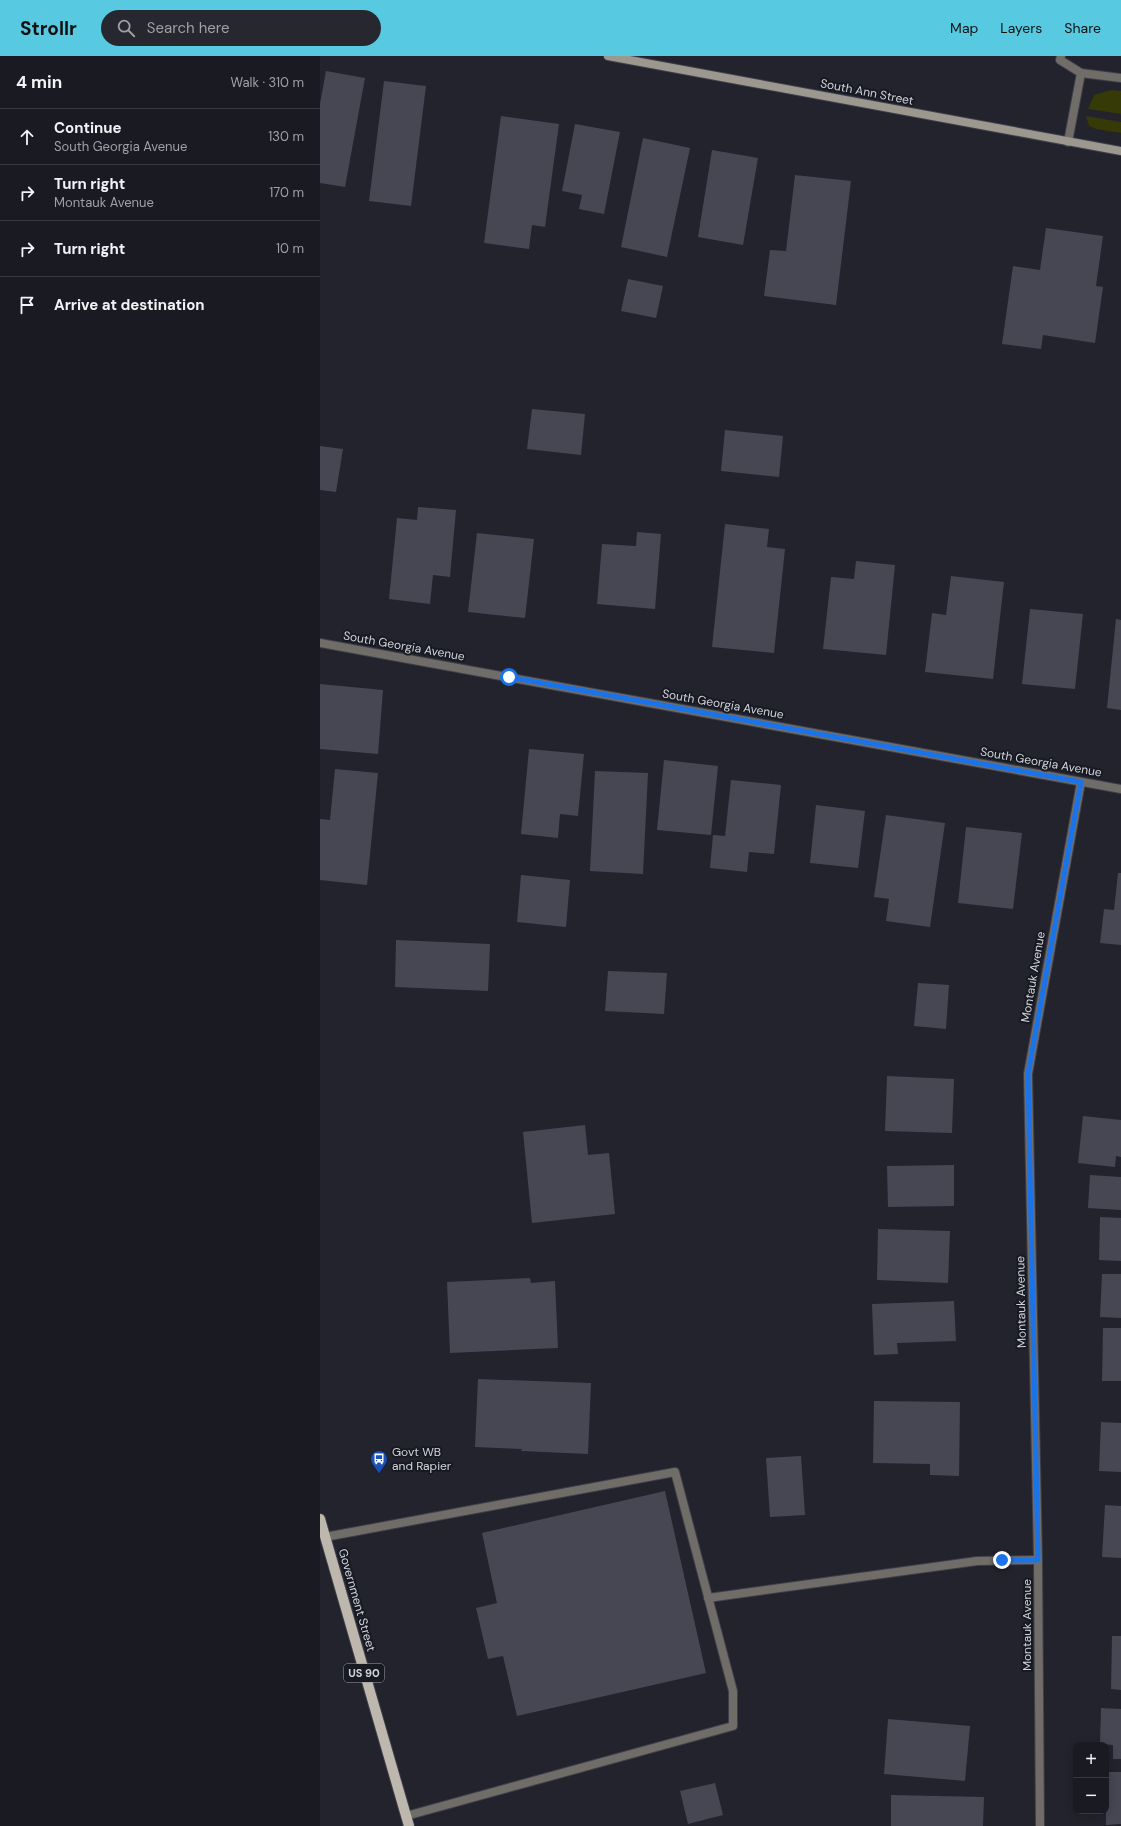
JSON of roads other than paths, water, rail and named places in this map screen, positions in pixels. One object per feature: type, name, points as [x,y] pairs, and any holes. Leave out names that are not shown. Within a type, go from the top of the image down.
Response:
[{"type":"main road","name":"Government Street","points":[[320,1519],[409,1826]]},
{"type":"street","name":"South Ann Street","points":[[608,56],[1121,151]]},
{"type":"street","points":[[1060,56],[1060,60],[1081,73],[1121,78]]},
{"type":"street","points":[[1068,142],[1081,73]]},
{"type":"street","name":"South Georgia Avenue","points":[[320,643],[1121,789]]},
{"type":"street","name":"Montauk Avenue","points":[[1040,1826],[1038,1560],[1028,1074],[1081,782]]},
{"type":"street","points":[[325,1537],[675,1472],[733,1691],[733,1726],[406,1816]]},
{"type":"street","points":[[708,1598],[977,1561],[1038,1560]]},
{"type":"place","name":"Govt WB and Rapier","points":[[379,1474]]}]
